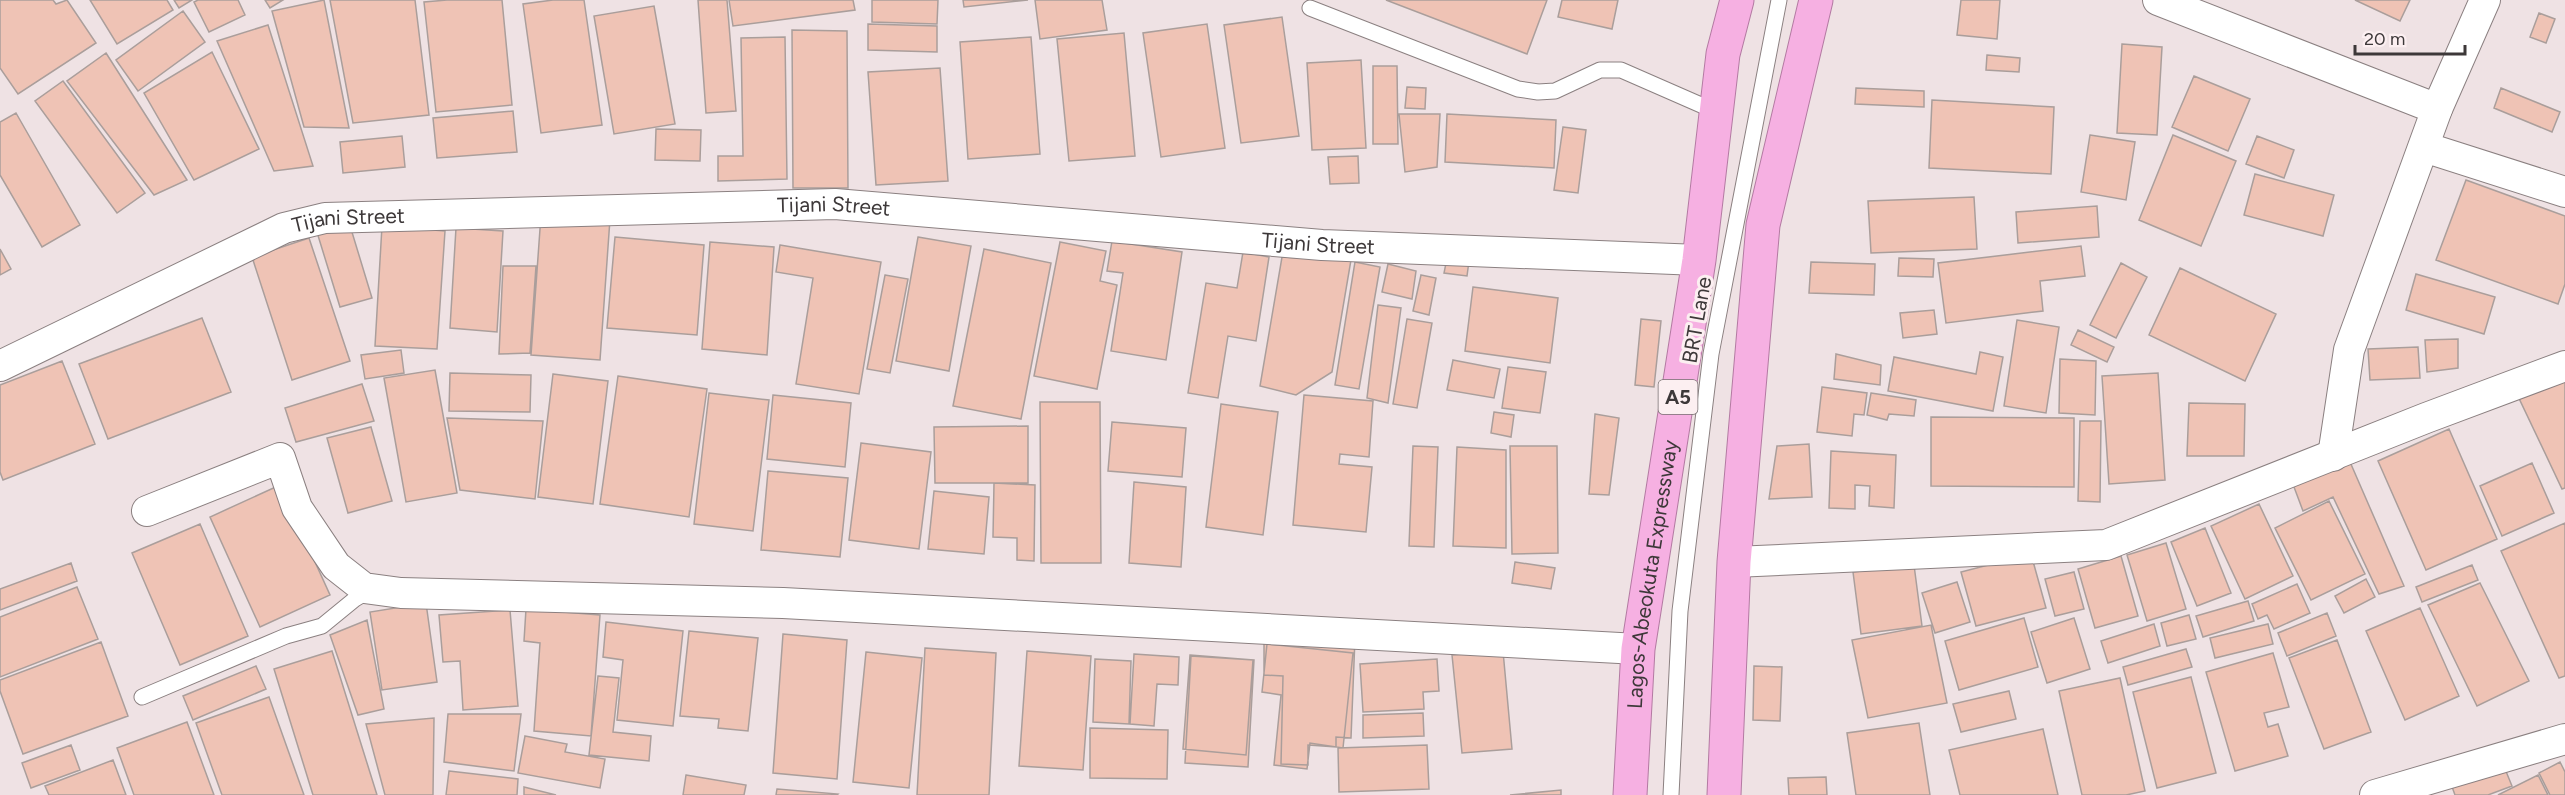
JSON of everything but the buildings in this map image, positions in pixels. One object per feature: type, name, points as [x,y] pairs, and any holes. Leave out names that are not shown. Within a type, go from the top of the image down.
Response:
[{"type":"highway","name":"Lagos-Abeokuta Expressway","points":[[1630,795],[1638,649],[1699,261],[1724,54],[1737,0]]},
{"type":"highway","points":[[1724,795],[1734,562],[1763,225],[1816,0]]},
{"type":"street","points":[[2158,0],[2437,109]]},
{"type":"street","points":[[2333,456],[2349,350],[2437,109],[2485,0]]},
{"type":"street","points":[[2424,147],[2565,192]]},
{"type":"street","name":"Tijani Street","points":[[0,366],[284,228],[325,218],[835,204],[1322,245],[1699,261]]},
{"type":"street","points":[[1734,562],[2106,545],[2565,366]]},
{"type":"street","points":[[147,511],[280,458],[297,508],[336,566],[364,588],[401,593],[783,603],[1638,649]]},
{"type":"street","points":[[2374,795],[2565,739]]},
{"type":"lane","name":"BRT Lane","points":[[1671,795],[1680,611],[1711,354],[1779,0]]},
{"type":"lane","points":[[1310,8],[1518,89],[1538,92],[1555,91],[1600,70],[1621,70],[1717,112]]},
{"type":"lane","points":[[142,697],[286,636],[321,626],[355,599],[372,589]]}]
